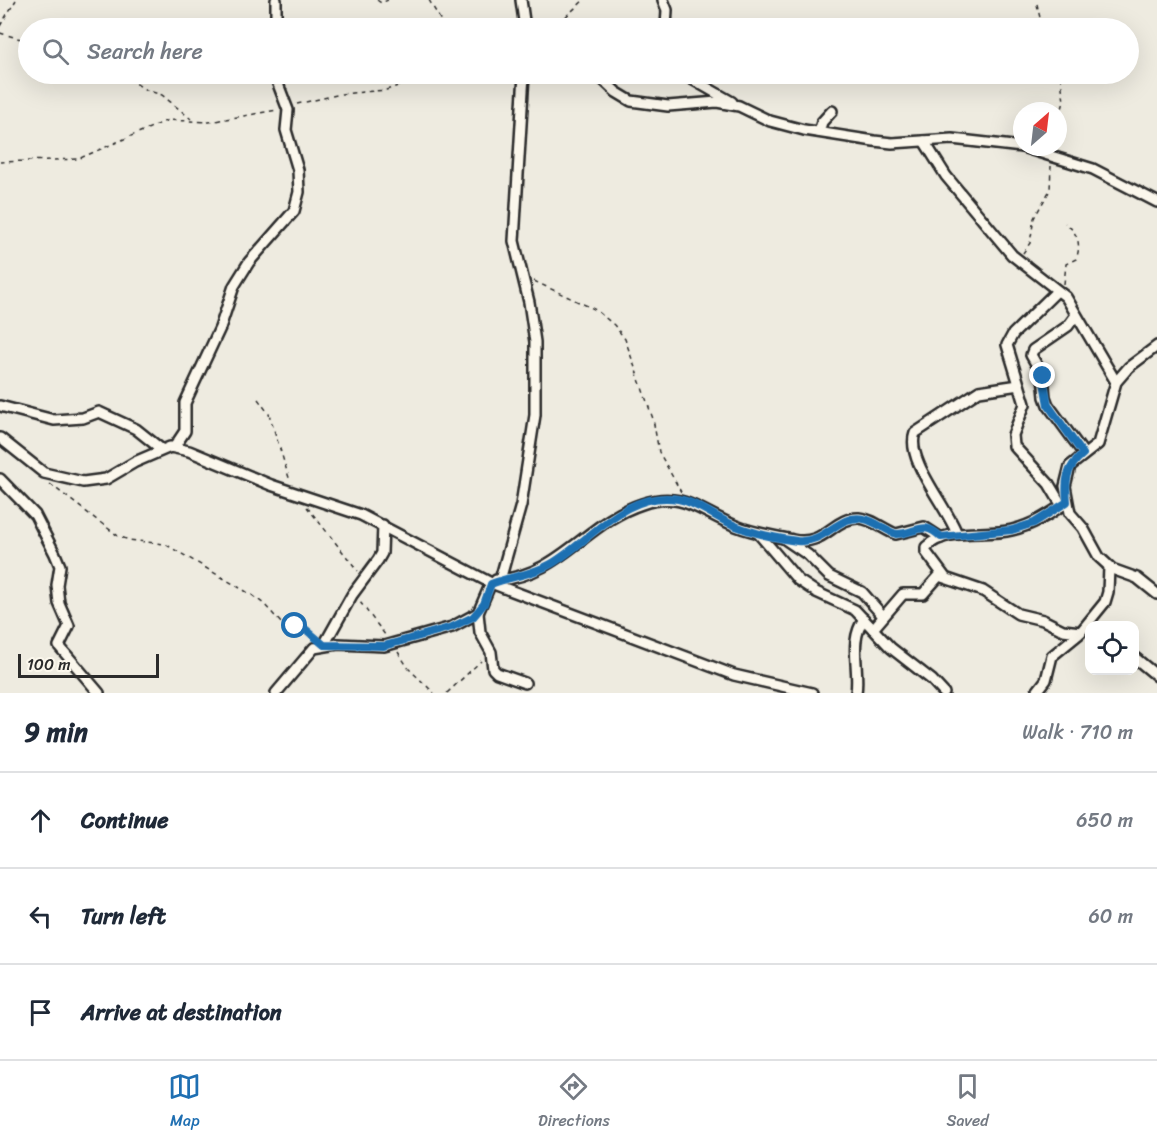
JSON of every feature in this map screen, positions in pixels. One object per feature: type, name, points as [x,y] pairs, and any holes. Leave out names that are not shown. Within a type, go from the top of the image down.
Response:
[{"type":"street","points":[[276,0],[276,18]]},
{"type":"street","points":[[521,0],[524,18]]},
{"type":"street","points":[[663,0],[667,10],[667,18]]},
{"type":"street","points":[[175,446],[185,431],[185,403],[220,328],[234,286],[249,262],[294,211],[297,204],[299,181],[295,154],[286,130],[288,110],[278,84]]},
{"type":"street","points":[[276,693],[308,653],[324,645],[377,646],[452,627],[478,613],[493,582],[521,505],[535,416],[535,342],[522,271],[513,241],[523,84]]},
{"type":"street","points":[[607,84],[615,92],[631,101],[668,106],[717,102],[739,106]]},
{"type":"street","points":[[700,84],[770,121],[819,132],[892,143],[952,139],[1013,146]]},
{"type":"street","points":[[819,132],[822,122],[832,111]]},
{"type":"street","points":[[924,141],[946,176],[1018,262],[1066,297],[1116,382]]},
{"type":"street","points":[[1051,156],[1093,169],[1157,202]]},
{"type":"street","points":[[1057,291],[1009,339],[1008,351],[1025,407],[1013,435],[1014,446],[1032,462],[1083,528],[1100,557],[1109,567],[1147,584],[1157,594]]},
{"type":"street","points":[[1076,315],[1068,326],[1033,350],[1031,355],[1043,376],[1048,405],[1083,454]]},
{"type":"street","points":[[1064,504],[1066,477],[1070,466],[1098,444],[1116,382],[1129,367],[1157,346]]},
{"type":"street","points":[[957,534],[944,506],[914,457],[912,444],[915,433],[979,391],[1018,385]]},
{"type":"street","points":[[0,406],[54,420],[83,418],[99,412],[136,429],[162,449]]},
{"type":"street","points":[[0,438],[50,476],[93,483],[106,479],[162,449],[175,446],[383,525],[493,582],[734,675],[812,693]]},
{"type":"street","points":[[0,479],[35,515],[51,545],[60,566],[57,585],[59,603],[69,626],[59,646],[99,693]]},
{"type":"street","points":[[493,582],[524,576],[552,563],[595,528],[627,509],[660,500],[676,499],[689,502],[736,526],[801,541],[816,540],[843,522],[862,518],[896,534],[921,527],[941,537]]},
{"type":"street","points":[[944,576],[926,550],[927,546],[941,537],[1012,530],[1034,523],[1064,504]]},
{"type":"street","points":[[324,645],[343,609],[382,553],[383,525]]},
{"type":"street","points":[[756,531],[798,580],[816,592],[855,610],[944,693]]},
{"type":"street","points":[[781,537],[808,555],[829,576],[862,592],[884,616]]},
{"type":"street","points":[[1036,693],[1046,680],[1052,656],[1080,633],[1108,597],[1109,567]]},
{"type":"street","points":[[873,629],[903,594],[923,594],[936,577],[944,576],[991,595],[1018,614],[1043,620],[1063,630],[1085,636]]},
{"type":"street","points":[[478,613],[483,640],[491,652],[497,673],[525,682]]},
{"type":"street","points":[[856,693],[855,646],[858,627],[864,619]]},
{"type":"street","points":[[1139,661],[1157,676]]},
{"type":"path","points":[[0,26],[16,0]]},
{"type":"path","points":[[377,0],[384,3],[388,0]]},
{"type":"path","points":[[429,0],[439,18]]},
{"type":"path","points":[[564,18],[584,0]]},
{"type":"path","points":[[1036,4],[1042,18]]},
{"type":"path","points":[[0,33],[18,38]]},
{"type":"path","points":[[137,84],[162,95],[192,120]]},
{"type":"path","points":[[0,162],[78,159],[168,120],[209,122],[269,110],[288,110],[290,105],[341,94],[386,90],[404,84]]},
{"type":"path","points":[[1061,84],[1064,102]]},
{"type":"path","points":[[1018,262],[1028,248],[1034,218],[1050,190],[1051,156]]},
{"type":"path","points":[[1057,291],[1064,285],[1066,264],[1076,259],[1079,249],[1076,234],[1065,223]]},
{"type":"path","points":[[522,271],[542,285],[596,310],[614,325],[625,339],[653,419],[659,452],[689,502]]},
{"type":"path","points":[[258,399],[269,414],[294,492],[353,562],[363,582]]},
{"type":"path","points":[[38,469],[55,489],[118,536],[129,540],[165,544],[252,595],[264,604],[283,625],[303,627],[324,645]]},
{"type":"path","points":[[357,598],[409,669],[434,693]]},
{"type":"path","points":[[447,693],[491,652]]},
{"type":"route","points":[[295,626],[303,627],[324,645],[370,646],[384,646],[452,627],[478,613],[491,584],[539,570],[563,556],[595,528],[611,518],[627,509],[660,500],[676,499],[689,502],[736,526],[801,541],[816,540],[843,522],[856,518],[868,520],[896,534],[921,527],[936,532],[941,537],[1012,530],[1034,523],[1067,502],[1066,477],[1070,466],[1083,454],[1048,405],[1043,376]]}]
